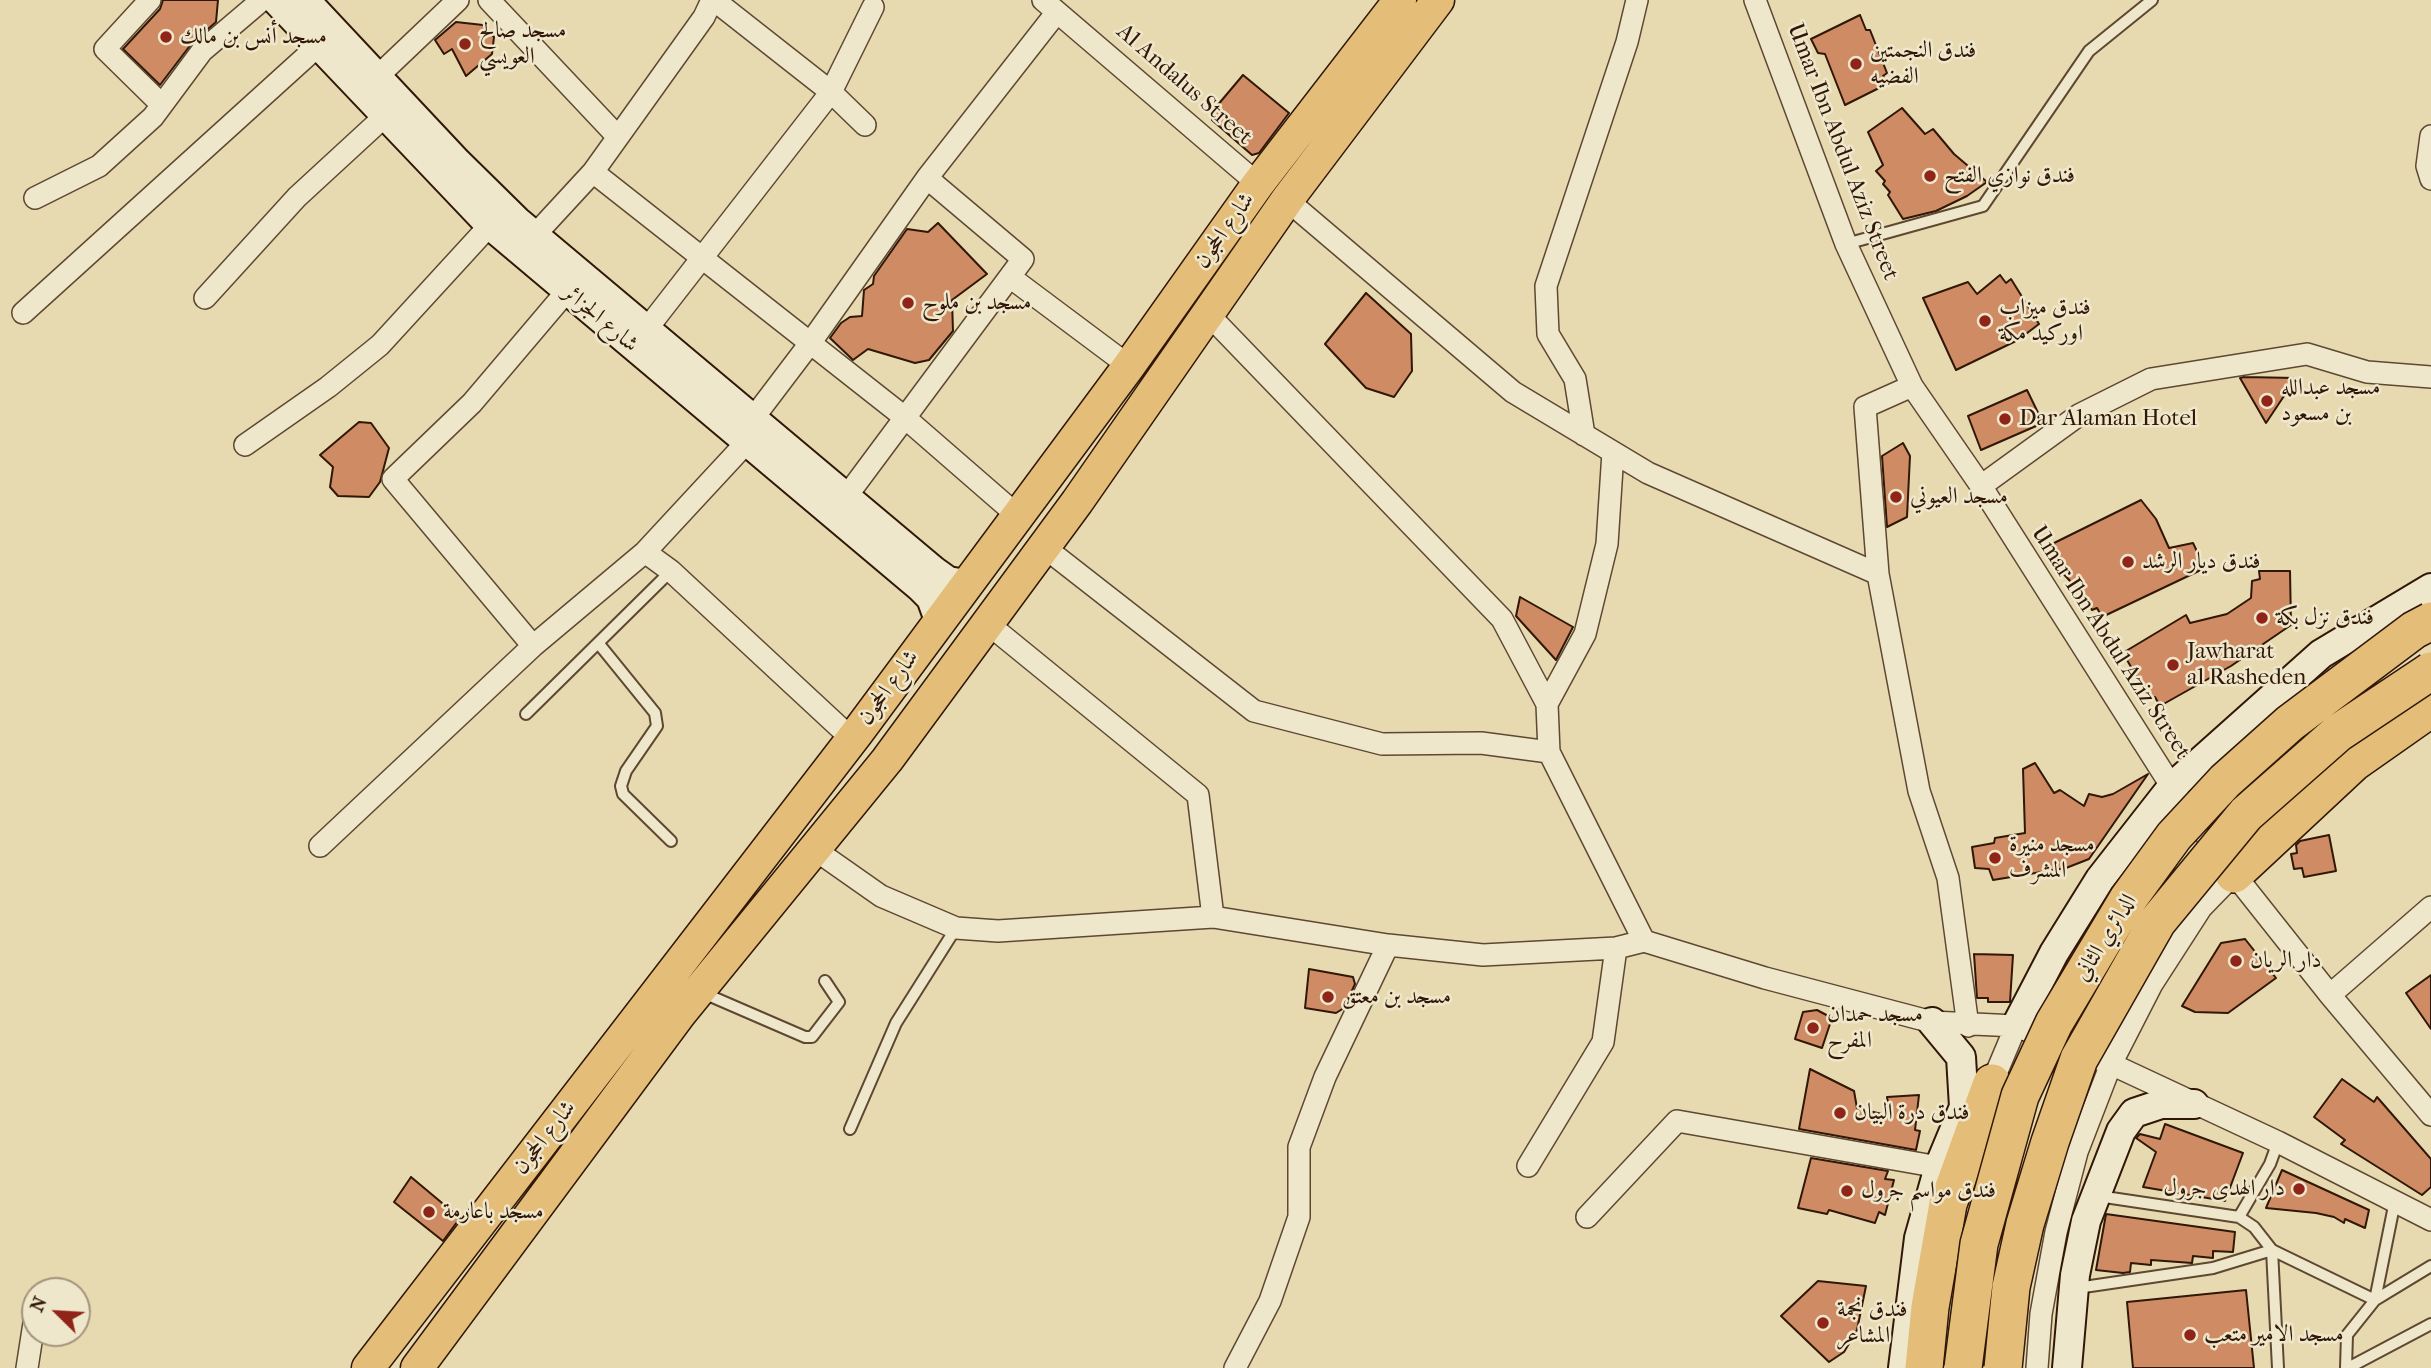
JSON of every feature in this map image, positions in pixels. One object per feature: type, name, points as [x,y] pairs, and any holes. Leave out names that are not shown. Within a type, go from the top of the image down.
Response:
[{"type":"highway","name":"الدائري الثاني","points":[[1964,1368],[1979,1244],[2020,1096],[2054,1023],[2128,899],[2174,836],[2225,780],[2290,723],[2414,630],[2431,621]]},
{"type":"highway","name":"الدائري الثاني","points":[[2003,1368],[2011,1287],[2025,1224],[2079,1059],[2157,922],[2246,814],[2338,733],[2431,671]]},
{"type":"highway","points":[[2234,874],[2353,763],[2431,708]]},
{"type":"highway","points":[[1924,1368],[1930,1307],[1948,1204],[1992,1083]]},
{"type":"main road","name":"شارع الحجون","points":[[368,1368],[852,739],[1129,366],[1258,184],[1400,0]]},
{"type":"main road","name":"شارع الحجون","points":[[417,1368],[698,990],[887,760],[1044,547],[1287,200],[1438,0]]},
{"type":"street","points":[[150,0],[105,49],[162,105]]},
{"type":"street","points":[[35,198],[99,166],[153,117],[202,51],[262,0]]},
{"type":"street","name":"شارع الجزائر","points":[[276,0],[490,225],[567,291],[747,433],[920,587],[931,598],[939,620]]},
{"type":"street","name":"شارع الجزائر","points":[[305,0],[490,196],[646,331],[747,433],[846,497],[940,576],[965,584]]},
{"type":"street","points":[[377,77],[458,0]]},
{"type":"street","points":[[489,0],[618,137]]},
{"type":"street","points":[[534,236],[593,172],[704,18],[713,0],[831,92],[865,125]]},
{"type":"street","points":[[1584,435],[1574,379],[1548,334],[1545,286],[1627,42],[1637,0]]},
{"type":"street","name":"Umar Ibn Abdul Aziz Street","points":[[1755,0],[1846,244],[1912,386],[1981,486],[2172,787],[2234,874],[2330,995],[2431,1115]]},
{"type":"street","points":[[320,846],[533,646],[645,552],[747,433],[1050,6]]},
{"type":"street","name":"Al Andalus Street","points":[[1050,6],[1258,184]]},
{"type":"street","points":[[646,331],[701,256],[831,92],[873,7]]},
{"type":"street","points":[[23,313],[319,45]]},
{"type":"street","points":[[205,298],[297,197],[385,116]]},
{"type":"street","points":[[2431,136],[2427,166],[2431,179]]},
{"type":"street","points":[[593,172],[903,416],[1018,516]]},
{"type":"street","points":[[846,497],[903,416],[1024,259],[927,178]]},
{"type":"street","points":[[1287,200],[1513,392],[1648,473],[1878,574]]},
{"type":"street","points":[[245,445],[328,387],[380,345],[490,225]]},
{"type":"street","points":[[1010,277],[1129,366]]},
{"type":"street","points":[[533,646],[393,479],[472,403],[567,291]]},
{"type":"street","points":[[1207,313],[1502,619],[1547,704],[1549,752],[1644,941]]},
{"type":"street","points":[[1981,486],[2079,415],[2151,379],[2307,354],[2368,372],[2431,377]]},
{"type":"street","points":[[1912,386],[1865,407],[1878,574],[1919,792],[1948,878],[1968,1026]]},
{"type":"street","points":[[1547,704],[1585,634],[1607,544],[1613,452]]},
{"type":"street","points":[[1044,547],[1254,712],[1382,744],[1481,743],[1549,752]]},
{"type":"street","points":[[645,552],[671,571],[852,739]]},
{"type":"street","points":[[1964,1107],[1992,1083],[2016,1026],[2054,953],[2100,879],[2172,787],[2321,654],[2431,588]]},
{"type":"street","points":[[988,623],[1198,795],[1213,917]]},
{"type":"street","points":[[814,849],[881,896],[956,928],[998,932],[1213,917],[1388,945],[1483,955],[1616,948],[1644,941],[1765,978],[1932,1022],[1968,1026],[2016,1026],[2111,1064],[2278,1142],[2431,1220]]},
{"type":"street","points":[[2037,1368],[2041,1314],[2056,1232],[2077,1152],[2111,1064],[2151,984],[2202,908],[2234,874]]},
{"type":"street","points":[[2330,995],[2431,907]]},
{"type":"street","points":[[1235,1368],[1270,1301],[1299,1217],[1299,1147],[1325,1077],[1388,945]]},
{"type":"street","points":[[1528,1166],[1603,1042],[1616,948]]},
{"type":"street","points":[[1903,1368],[1919,1238],[1939,1167],[1964,1107],[1961,1057],[1932,1022]]},
{"type":"street","points":[[2067,1368],[2074,1289],[2086,1221],[2120,1131],[2134,1113],[2161,1104],[2194,1104]]},
{"type":"street","points":[[1587,1217],[1677,1121],[1939,1167]]},
{"type":"street","points":[[27,1368],[30,1347]]},
{"type":"lane","points":[[1846,244],[1983,206],[2089,51],[2152,0]]},
{"type":"lane","points":[[526,714],[671,571]]},
{"type":"lane","points":[[598,644],[655,713],[657,726],[626,771],[621,786],[623,794],[671,841]]},
{"type":"lane","points":[[850,1129],[896,1023],[956,928]]},
{"type":"lane","points":[[698,990],[805,1037],[812,1037],[839,1002],[825,981]]},
{"type":"lane","points":[[2239,1217],[2270,1164],[2278,1142]]},
{"type":"lane","points":[[2095,1196],[2239,1217],[2254,1227],[2272,1250],[2375,1300]]},
{"type":"lane","points":[[2375,1300],[2396,1200]]},
{"type":"lane","points":[[2074,1289],[2213,1268],[2272,1250]]},
{"type":"lane","points":[[2272,1250],[2278,1368]]},
{"type":"lane","points":[[2431,1266],[2375,1300],[2347,1335],[2347,1368],[2431,1324]]},
{"type":"building","name":"مسجد أنس بن مالك","points":[[163,0],[218,0],[216,22],[192,43],[160,85],[123,49],[160,9]]},
{"type":"building","name":"فندق النجمتين الفضيه","points":[[1860,15],[1866,30],[1870,30],[1887,73],[1883,76],[1887,84],[1845,105],[1825,54],[1818,53],[1811,39]]},
{"type":"building","name":"مسجد صالح العويسي","points":[[456,22],[483,25],[494,37],[492,54],[466,76],[452,49],[444,54],[435,40]]},
{"type":"building","points":[[1243,75],[1289,113],[1259,153],[1252,155],[1212,120],[1211,113]]},
{"type":"building","name":"فندق نوازي الفتح","points":[[1902,108],[1925,134],[1933,129],[1954,154],[1987,182],[1967,196],[1936,211],[1903,219],[1888,195],[1890,192],[1883,184],[1885,181],[1876,171],[1883,165],[1868,132]]},
{"type":"building","name":"مسجد بن ملوح","points":[[938,223],[987,274],[952,300],[953,331],[929,360],[915,363],[868,349],[853,360],[830,338],[841,323],[850,317],[862,316],[864,290],[873,284],[874,276],[907,229],[928,232]]},
{"type":"building","name":"فندق ميزاب اوركيد مكة","points":[[2000,275],[2006,283],[2011,279],[2039,324],[2018,340],[1956,370],[1923,298],[1968,282],[1977,294]]},
{"type":"building","points":[[1366,293],[1411,334],[1412,371],[1394,397],[1366,388],[1325,344]]},
{"type":"building","name":"مسجد عبدالله بن مسعود","points":[[2240,378],[2296,378],[2266,423]]},
{"type":"building","name":"Dar Alaman Hotel","points":[[2027,390],[2043,423],[1981,450],[1968,416]]},
{"type":"building","points":[[359,422],[371,423],[389,448],[380,482],[369,497],[338,496],[330,487],[333,467],[320,455]]},
{"type":"building","name":"مسجد العيوني","points":[[1903,443],[1910,456],[1907,517],[1887,527],[1882,456]]},
{"type":"building","name":"فندق ديار الرشد","points":[[2141,500],[2156,519],[2169,548],[2193,543],[2205,568],[2102,617],[2097,608],[2092,610],[2085,597],[2057,567],[2046,547]]},
{"type":"building","points":[[2259,571],[2290,571],[2291,625],[2231,666],[2160,706],[2155,697],[2150,700],[2127,660],[2130,658],[2126,651],[2186,615],[2190,623],[2227,614],[2251,598],[2252,581],[2260,579]]},
{"type":"building","points":[[1520,597],[1573,627],[1556,660],[1516,616]]},
{"type":"building","points":[[2035,763],[2054,793],[2060,790],[2084,806],[2089,794],[2102,797],[2113,794],[2148,774],[2089,859],[2066,868],[1993,880],[1989,869],[1975,868],[1972,847],[1994,843],[1995,838],[2025,833],[2023,769]]},
{"type":"building","points":[[2329,835],[2336,871],[2304,877],[2302,868],[2294,869],[2291,854],[2297,853],[2296,845],[2300,841]]},
{"type":"building","name":"دار الريان","points":[[2245,939],[2276,978],[2228,1013],[2195,1012],[2182,1006],[2221,943]]},
{"type":"building","points":[[1974,954],[2013,955],[2010,1002],[1988,1002],[1988,998],[1977,998]]},
{"type":"building","name":"مسجد بن معتق","points":[[1309,969],[1353,977],[1355,984],[1344,1008],[1336,1013],[1305,1008]]},
{"type":"building","points":[[2431,975],[2431,1029],[2406,993]]},
{"type":"building","name":"مسجد حمدان المفرح","points":[[1817,1010],[1832,1018],[1822,1048],[1795,1039],[1803,1012]]},
{"type":"building","name":"فندق درة البيان","points":[[1810,1069],[1854,1091],[1857,1108],[1890,1116],[1887,1097],[1919,1095],[1915,1130],[1920,1131],[1916,1150],[1799,1129]]},
{"type":"building","points":[[2342,1079],[2374,1102],[2377,1097],[2431,1159],[2431,1187],[2422,1195],[2341,1144],[2345,1140],[2314,1117]]},
{"type":"building","points":[[2165,1124],[2243,1153],[2225,1201],[2143,1187],[2156,1152],[2136,1138],[2140,1134],[2160,1139]]},
{"type":"building","name":"فندق مواسم جرول","points":[[1811,1158],[1888,1171],[1885,1179],[1894,1180],[1885,1215],[1879,1212],[1875,1223],[1829,1210],[1827,1214],[1798,1208]]},
{"type":"building","name":"دار الهدى جرول","points":[[2282,1170],[2369,1210],[2365,1228],[2345,1219],[2344,1223],[2334,1217],[2316,1213],[2266,1208]]},
{"type":"building","name":"مسجد باعارمة","points":[[411,1177],[460,1218],[443,1241],[394,1202]]},
{"type":"building","points":[[2106,1214],[2235,1232],[2233,1252],[2213,1251],[2213,1258],[2193,1256],[2192,1263],[2151,1260],[2151,1265],[2131,1263],[2130,1272],[2123,1273],[2096,1270]]},
{"type":"building","name":"فندق نجمة المشاعر","points":[[1818,1281],[1866,1286],[1857,1330],[1844,1352],[1829,1362],[1781,1316]]},
{"type":"building","name":"مسجد الامير متعب","points":[[2246,1290],[2254,1368],[2133,1368],[2127,1302]]},
{"type":"place","name":"مسجد أنس بن مالك","points":[[166,37]]},
{"type":"place","name":"مسجد صالح العويسي","points":[[465,44]]},
{"type":"place","name":"فندق النجمتين الفضيه","points":[[1856,64]]},
{"type":"place","name":"فندق نوازي الفتح","points":[[1930,176]]},
{"type":"place","name":"مسجد بن ملوح","points":[[908,303]]},
{"type":"place","name":"فندق ميزاب اوركيد مكة","points":[[1985,321]]},
{"type":"place","name":"مسجد عبدالله بن مسعود","points":[[2267,401]]},
{"type":"place","name":"Dar Alaman Hotel","points":[[2005,419]]},
{"type":"place","name":"مسجد العيوني","points":[[1896,497]]},
{"type":"place","name":"فندق ديار الرشد","points":[[2128,562]]},
{"type":"place","name":"فندق نزل بكة","points":[[2262,618]]},
{"type":"place","name":"Jawharat al Rasheden","points":[[2173,665]]},
{"type":"place","name":"مسجد منيرة المشرف","points":[[1995,858]]},
{"type":"place","name":"دار الريان","points":[[2236,961]]},
{"type":"place","name":"مسجد بن معتق","points":[[1328,997]]},
{"type":"place","name":"مسجد حمدان المفرح","points":[[1813,1028]]},
{"type":"place","name":"فندق درة البيان","points":[[1840,1113]]},
{"type":"place","name":"دار الهدى جرول","points":[[2299,1189]]},
{"type":"place","name":"فندق مواسم جرول","points":[[1847,1191]]},
{"type":"place","name":"مسجد باعارمة","points":[[429,1212]]},
{"type":"place","name":"فندق نجمة المشاعر","points":[[1823,1323]]},
{"type":"place","name":"مسجد الامير متعب","points":[[2190,1335]]}]
